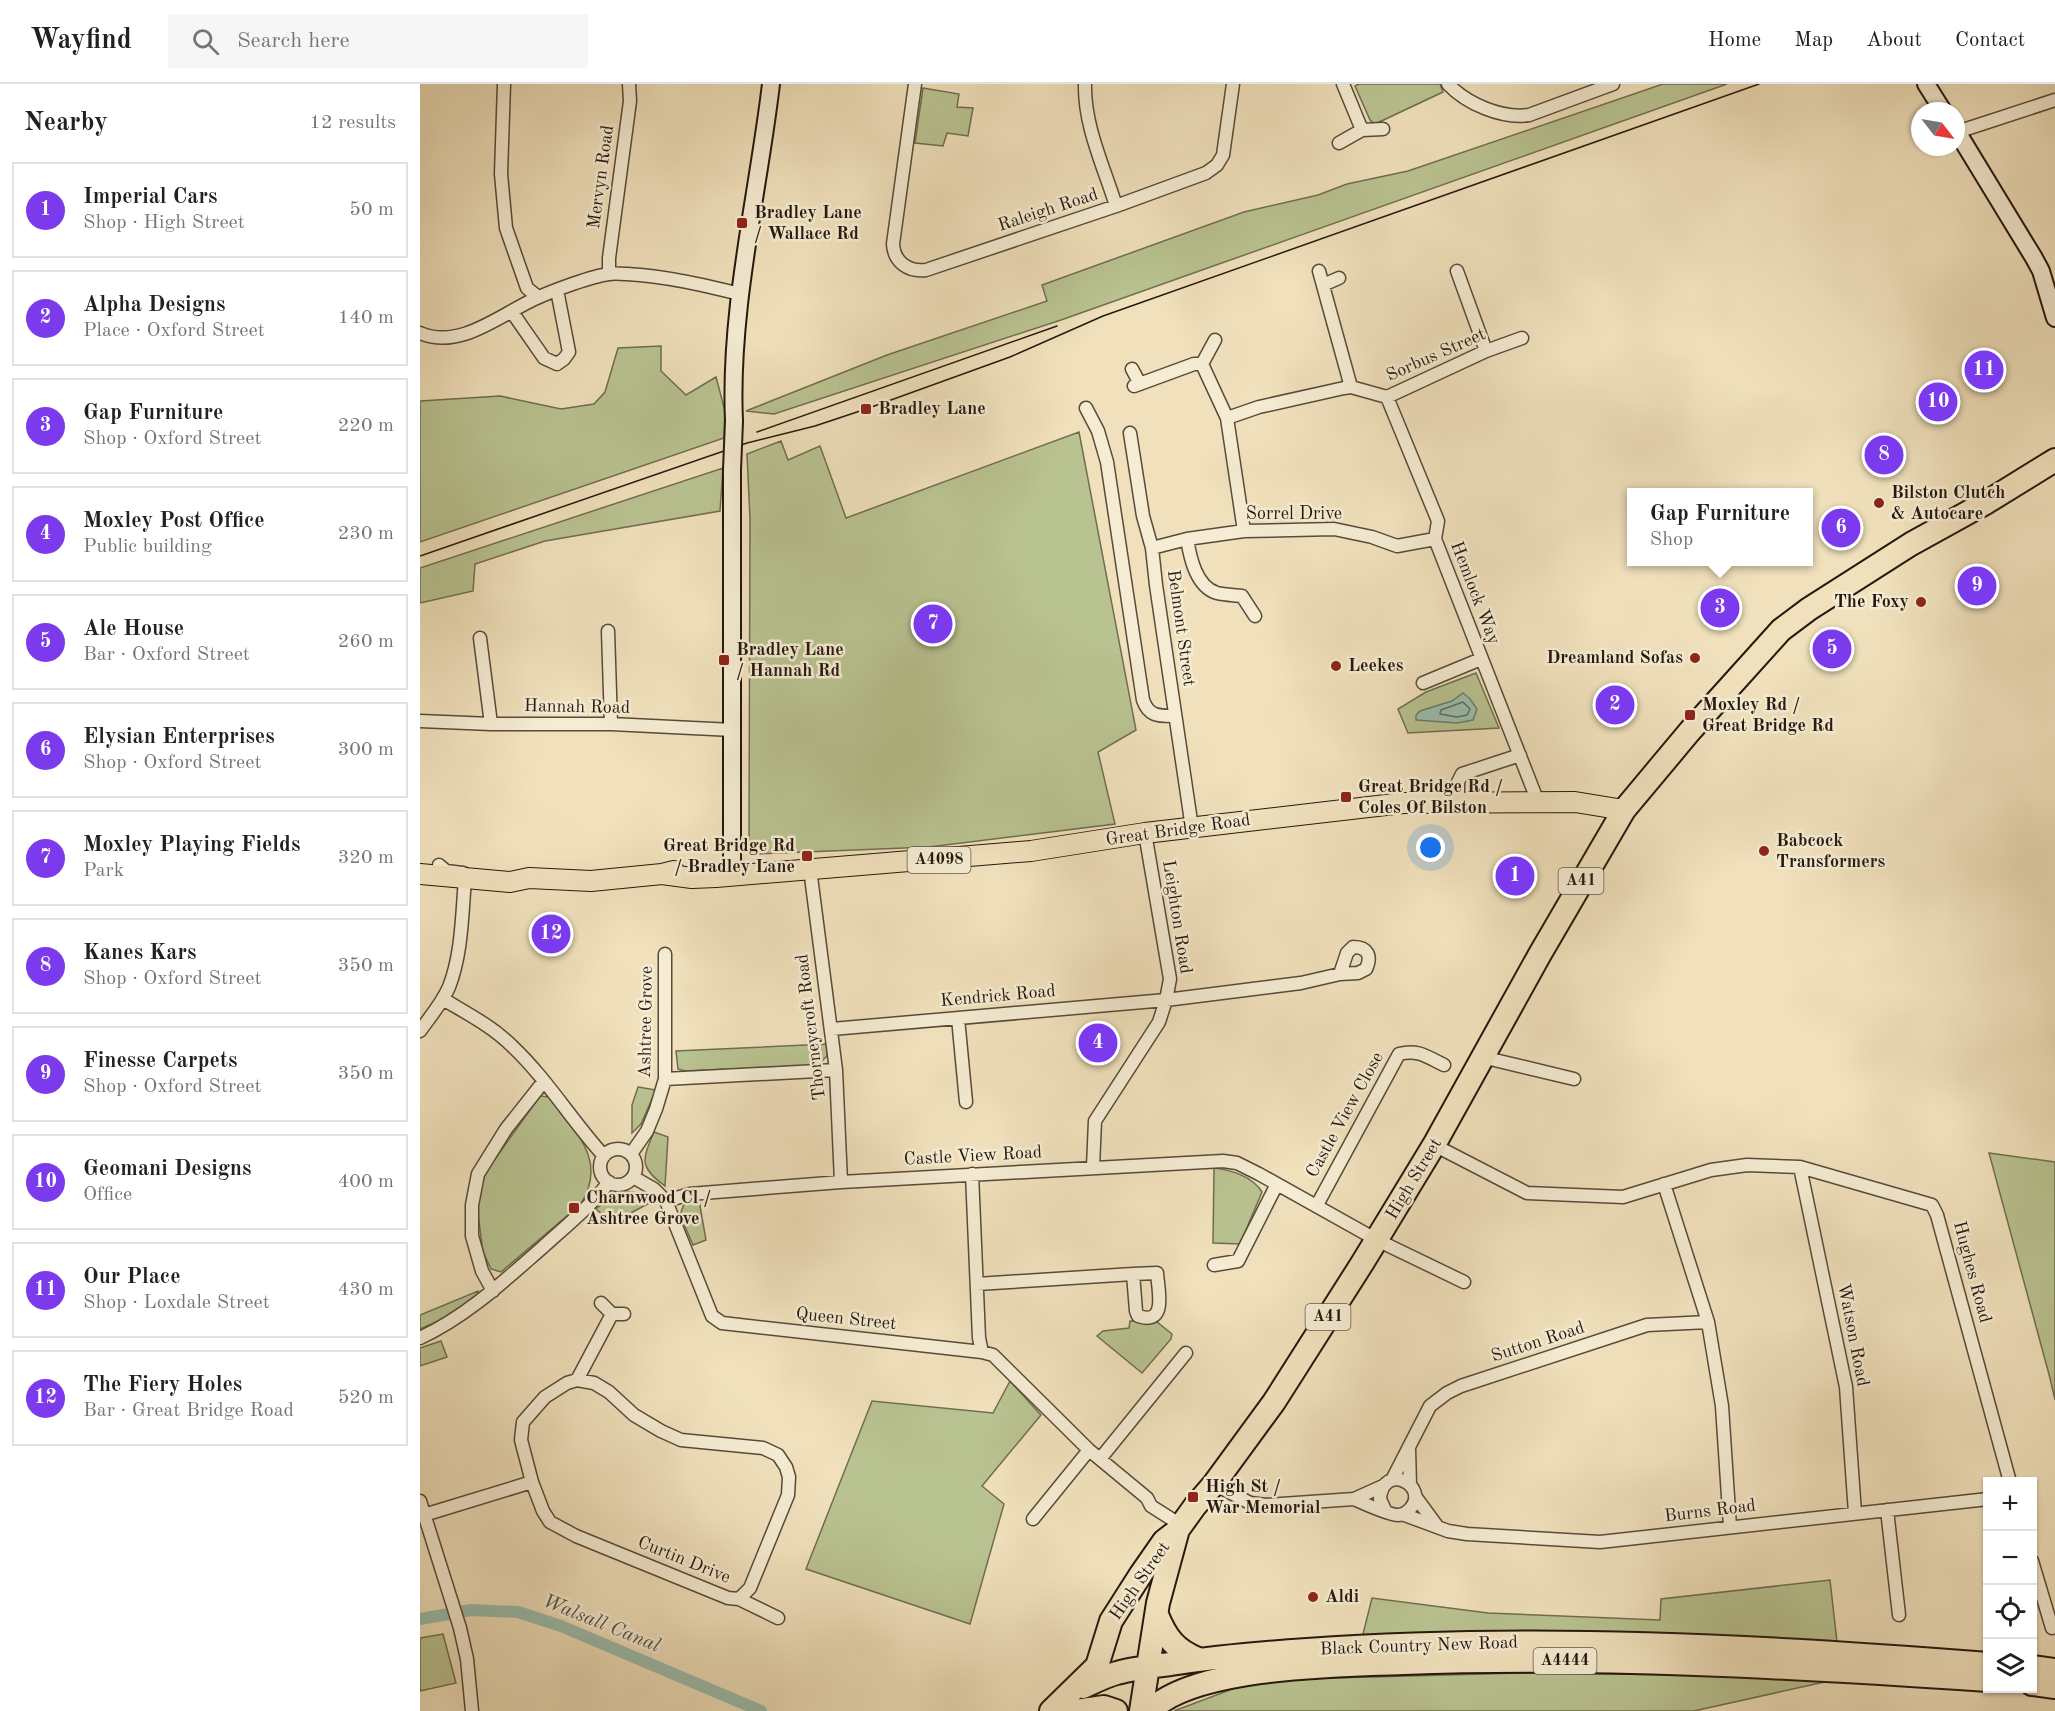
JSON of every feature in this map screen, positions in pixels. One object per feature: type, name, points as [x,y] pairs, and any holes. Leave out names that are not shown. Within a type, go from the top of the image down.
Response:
[{"type":"highway","name":"A41","points":[[1624,810],[1690,732],[1782,630],[1809,609],[1911,544],[1987,502],[2055,460]]},
{"type":"highway","name":"High Street","points":[[1074,1702],[1097,1666],[1111,1621],[1127,1596],[1164,1541],[1179,1528],[1214,1484],[1274,1402],[1377,1240],[1434,1145],[1624,810]]},
{"type":"highway","name":"High Street","points":[[1141,1711],[1158,1609],[1179,1528]]},
{"type":"highway","points":[[1127,1596],[1134,1593],[1146,1594],[1158,1609],[1165,1633],[1173,1645],[1187,1655],[1198,1659]]},
{"type":"highway","name":"Black Country New Road","points":[[1074,1702],[1114,1673],[1148,1666],[1198,1659],[1355,1647],[1480,1643],[1619,1643],[1836,1652],[1983,1664]]},
{"type":"highway","name":"Black Country New Road","points":[[1150,1711],[1160,1702],[1184,1690],[1224,1678],[1272,1671],[1366,1664],[1534,1660],[1705,1663],[1819,1668],[1983,1680]]},
{"type":"highway","points":[[2037,1668],[2055,1670]]},
{"type":"highway","points":[[2037,1685],[2055,1687]]},
{"type":"highway","name":"A41","points":[[1051,1711],[1074,1702]]},
{"type":"highway","points":[[1074,1702],[1116,1711]]},
{"type":"main road","name":"Great Bridge Road","points":[[430,864],[510,882],[530,878],[591,881],[662,874],[692,878],[1031,852],[1145,833],[1403,803],[1538,801],[1590,803],[1624,810]]},
{"type":"main road","name":"Great Bridge Road","points":[[420,874],[472,874]]},
{"type":"street","points":[[504,84],[501,174],[506,228],[527,288],[537,297]]},
{"type":"street","name":"Mervyn Road","points":[[609,274],[609,258],[630,101],[629,84]]},
{"type":"street","points":[[732,874],[732,470],[735,341],[771,84]]},
{"type":"street","name":"Raleigh Road","points":[[915,84],[893,252],[898,261],[917,271],[926,270],[1116,206],[1206,172],[1217,165],[1223,155],[1233,84]]},
{"type":"street","points":[[1085,84],[1088,119],[1116,206]]},
{"type":"street","points":[[1343,84],[1362,130]]},
{"type":"street","points":[[1448,84],[1479,105],[1516,117],[1529,115],[1613,84]]},
{"type":"street","points":[[1926,84],[1938,102]]},
{"type":"street","points":[[1965,128],[2055,100]]},
{"type":"street","points":[[1339,143],[1362,130],[1383,129]]},
{"type":"street","points":[[1965,144],[2038,264],[2055,318]]},
{"type":"street","points":[[1318,271],[1351,387]]},
{"type":"street","points":[[1457,271],[1486,351]]},
{"type":"street","points":[[420,333],[429,337],[455,336],[512,312],[537,297],[609,274],[648,275],[740,294]]},
{"type":"street","points":[[1323,285],[1339,278]]},
{"type":"street","points":[[512,312],[544,358],[557,364],[569,352],[557,290]]},
{"type":"street","name":"Sorbus Street","points":[[1227,418],[1259,407],[1351,387],[1387,396],[1486,351],[1522,338]]},
{"type":"street","points":[[1202,364],[1215,340]]},
{"type":"street","points":[[1132,369],[1137,385],[1194,364],[1202,364]]},
{"type":"street","points":[[1202,364],[1227,418],[1244,531]]},
{"type":"street","name":"Hemlock Way","points":[[1387,396],[1438,520],[1435,539],[1538,801]]},
{"type":"street","points":[[1086,408],[1098,431],[1107,462],[1143,700],[1151,714],[1175,716]]},
{"type":"street","name":"Belmont Street","points":[[1130,434],[1143,516],[1152,548],[1192,828]]},
{"type":"street","name":"Sorrel Drive","points":[[1152,548],[1187,539],[1244,531],[1334,529],[1372,537],[1397,546],[1435,539]]},
{"type":"street","points":[[1187,539],[1191,565],[1202,580],[1218,593],[1242,597],[1255,616]]},
{"type":"street","points":[[608,631],[611,724]]},
{"type":"street","points":[[480,638],[491,724]]},
{"type":"street","points":[[1423,684],[1481,660]]},
{"type":"street","name":"Hannah Road","points":[[420,722],[611,724],[733,730]]},
{"type":"street","points":[[1458,802],[1458,782],[1462,774],[1520,755]]},
{"type":"street","name":"Leighton Road","points":[[1093,1167],[1095,1121],[1159,1022],[1170,979],[1145,833]]},
{"type":"street","name":"Thorneycroft Road","points":[[810,869],[832,1029],[841,1182]]},
{"type":"street","points":[[420,1031],[443,999],[455,966],[472,874]]},
{"type":"street","name":"Ashtree Grove","points":[[631,1154],[647,1131],[665,1079],[667,970],[665,954]]},
{"type":"street","name":"Kendrick Road","points":[[832,1029],[1166,1000],[1301,982],[1340,974]]},
{"type":"street","points":[[443,999],[477,1019],[511,1045],[544,1081],[604,1156]]},
{"type":"street","points":[[958,1018],[966,1102]]},
{"type":"street","name":"Castle View Close","points":[[1317,1205],[1399,1054],[1417,1052],[1444,1065]]},
{"type":"street","points":[[1482,1057],[1574,1079]]},
{"type":"street","points":[[665,1079],[836,1070]]},
{"type":"street","points":[[493,1290],[482,1271],[472,1236],[472,1205],[478,1174],[506,1129],[544,1081]]},
{"type":"street","points":[[1434,1145],[1527,1193],[1623,1197],[1711,1170],[1747,1165],[1800,1167]]},
{"type":"street","points":[[619,1149],[631,1154],[636,1165],[633,1177],[622,1184],[609,1182],[602,1174],[604,1156],[619,1149]]},
{"type":"street","name":"Castle View Road","points":[[666,1201],[690,1194],[841,1182],[1223,1161],[1237,1163],[1377,1240],[1464,1282]]},
{"type":"street","name":"Hughes Road","points":[[1800,1167],[1927,1203],[1935,1208],[2009,1477]]},
{"type":"street","name":"Watson Road","points":[[1800,1167],[1846,1387],[1855,1513]]},
{"type":"street","points":[[972,1174],[979,1338],[982,1352]]},
{"type":"street","name":"Queen Street","points":[[633,1177],[654,1189],[666,1201],[712,1316],[722,1323],[993,1355],[1089,1450],[1179,1528]]},
{"type":"street","points":[[420,1338],[446,1326],[493,1290],[595,1201],[609,1182]]},
{"type":"street","points":[[1214,1265],[1238,1261],[1277,1184]]},
{"type":"street","points":[[1664,1185],[1708,1322],[1722,1406],[1730,1527]]},
{"type":"street","points":[[977,1284],[1133,1274]]},
{"type":"street","points":[[577,1380],[618,1314],[601,1303]]},
{"type":"street","name":"Sutton Road","points":[[1387,1483],[1409,1448],[1430,1406],[1447,1393],[1461,1386],[1647,1325],[1708,1322]]},
{"type":"street","points":[[1100,1460],[1186,1353]]},
{"type":"street","name":"Curtin Drive","points":[[577,1380],[594,1383],[609,1392],[634,1415],[681,1440],[763,1448],[778,1455],[789,1477],[788,1495],[750,1588],[739,1599],[728,1598],[576,1536],[550,1522],[543,1511],[532,1482],[521,1440],[523,1422],[545,1397],[567,1383],[577,1380]]},
{"type":"street","name":"Sutton Road","points":[[1409,1448],[1413,1491]]},
{"type":"street","points":[[1033,1519],[1089,1450]]},
{"type":"street","points":[[1214,1484],[1250,1503],[1266,1505],[1354,1499],[1398,1479],[1413,1491],[1437,1527]]},
{"type":"street","points":[[424,1515],[532,1482]]},
{"type":"street","points":[[1385,1510],[1380,1498],[1387,1483]]},
{"type":"street","points":[[1354,1499],[1390,1513],[1402,1514],[1412,1507],[1413,1491]]},
{"type":"street","points":[[420,1500],[460,1629],[467,1659],[472,1711]]},
{"type":"street","name":"Burns Road","points":[[1402,1514],[1437,1527],[1467,1534],[1600,1542],[1983,1500]]},
{"type":"street","points":[[1887,1510],[1899,1616]]},
{"type":"street","points":[[2037,1578],[2052,1628]]},
{"type":"street","points":[[739,1599],[778,1618]]},
{"type":"green space","points":[[1359,84],[1440,84],[1443,92],[1375,124],[1370,120],[1355,86]]},
{"type":"green space","points":[[1663,84],[1727,84],[1061,320],[774,414],[746,411],[887,355],[1047,301],[1042,285],[1244,212],[1318,195],[1347,184],[1408,171]]},
{"type":"green space","points":[[923,88],[959,94],[957,107],[973,108],[968,136],[947,133],[943,146],[915,143]]},
{"type":"green space","points":[[661,346],[661,371],[686,395],[716,377],[725,411],[724,438],[420,542],[420,401],[500,396],[561,409],[594,404],[605,392],[618,348]]},
{"type":"green space","points":[[1079,432],[1136,730],[1098,752],[1115,824],[929,847],[757,854],[749,839],[750,518],[747,454],[781,441],[788,460],[820,446],[846,518]]},
{"type":"green space","points":[[723,468],[720,511],[545,541],[475,564],[473,591],[420,603],[420,568]]},
{"type":"green space","points":[[1476,673],[1499,728],[1408,733],[1398,709],[1426,692]]},
{"type":"green space","points":[[827,1044],[827,1056],[818,1065],[685,1071],[678,1069],[676,1051]]},
{"type":"green space","points":[[638,1087],[656,1090],[641,1124],[632,1133],[632,1105]]},
{"type":"green space","points":[[540,1096],[550,1097],[585,1147],[590,1160],[591,1173],[588,1188],[581,1204],[501,1272],[491,1269],[483,1252],[477,1207],[485,1173]]},
{"type":"green space","points":[[654,1132],[668,1137],[665,1186],[651,1173],[645,1162]]},
{"type":"green space","points":[[1989,1153],[2055,1162],[2055,1400],[2050,1378]]},
{"type":"green space","points":[[1214,1168],[1241,1175],[1253,1182],[1262,1192],[1240,1244],[1213,1243]]},
{"type":"green space","points":[[623,1191],[646,1194],[657,1199],[612,1223],[596,1209],[614,1194]]},
{"type":"green space","points":[[699,1200],[706,1240],[693,1245],[680,1215],[684,1204]]},
{"type":"green space","points":[[478,1291],[478,1296],[450,1316],[420,1329],[420,1315]]},
{"type":"green space","points":[[1130,1321],[1157,1322],[1172,1334],[1171,1339],[1142,1373],[1097,1336],[1103,1331],[1129,1328]]},
{"type":"green space","points":[[441,1341],[447,1357],[420,1366],[420,1348]]},
{"type":"green space","points":[[1010,1381],[1041,1415],[982,1486],[1004,1504],[970,1624],[806,1569],[872,1401],[993,1413]]},
{"type":"green space","points":[[1830,1580],[1837,1642],[1362,1638],[1372,1598],[1488,1613],[1660,1620],[1661,1599]]},
{"type":"green space","points":[[443,1634],[456,1683],[420,1691],[420,1638]]},
{"type":"green space","points":[[1520,1673],[1771,1676],[1829,1681],[1694,1711],[1174,1711],[1256,1680]]},
{"type":"water","points":[[1463,693],[1477,709],[1473,720],[1457,723],[1416,720],[1416,715],[1420,711],[1452,701]]},
{"type":"waterway","name":"Walsall Canal","points":[[420,1619],[471,1610],[518,1612],[561,1626],[761,1711]]},
{"type":"tram line","points":[[420,556],[747,443],[815,426],[866,409],[1010,357],[1103,316],[1759,84]]},
{"type":"tram line","points":[[757,432],[1057,326]]},
{"type":"place","name":"Bradley Lane / Wallace Rd","points":[[742,223]]},
{"type":"place","name":"Our Place","points":[[1984,370]]},
{"type":"place","name":"Geomani Designs","points":[[1938,402]]},
{"type":"place","name":"Bradley Lane","points":[[866,409]]},
{"type":"place","name":"Kanes Kars","points":[[1884,455]]},
{"type":"place","name":"Bilston Clutch & Autocare","points":[[1879,503]]},
{"type":"place","name":"Elysian Enterprises","points":[[1841,528]]},
{"type":"place","name":"Finesse Carpets","points":[[1977,586]]},
{"type":"place","name":"The Foxy","points":[[1921,602]]},
{"type":"place","name":"Gap Furniture","points":[[1720,608]]},
{"type":"place","name":"Moxley Playing Fields","points":[[933,624]]},
{"type":"place","name":"Ale House","points":[[1832,649]]},
{"type":"place","name":"Dreamland Sofas","points":[[1695,658]]},
{"type":"place","name":"Bradley Lane / Hannah Rd","points":[[724,660]]},
{"type":"place","name":"Leekes","points":[[1336,666]]},
{"type":"place","name":"Alpha Designs","points":[[1615,705]]},
{"type":"place","name":"Moxley Rd / Great Bridge Rd","points":[[1690,715]]},
{"type":"place","name":"Great Bridge Rd / Coles Of Bilston","points":[[1346,797]]},
{"type":"place","name":"Babcock Transformers","points":[[1764,851]]},
{"type":"place","name":"Great Bridge Rd / Bradley Lane","points":[[807,856]]},
{"type":"place","name":"Imperial Cars","points":[[1515,876]]},
{"type":"place","name":"The Fiery Holes","points":[[551,934]]},
{"type":"place","name":"Moxley Post Office","points":[[1098,1043]]},
{"type":"place","name":"Charnwood Cl / Ashtree Grove","points":[[574,1208]]},
{"type":"place","name":"High St / War Memorial","points":[[1193,1497]]},
{"type":"place","name":"Aldi","points":[[1313,1597]]}]
